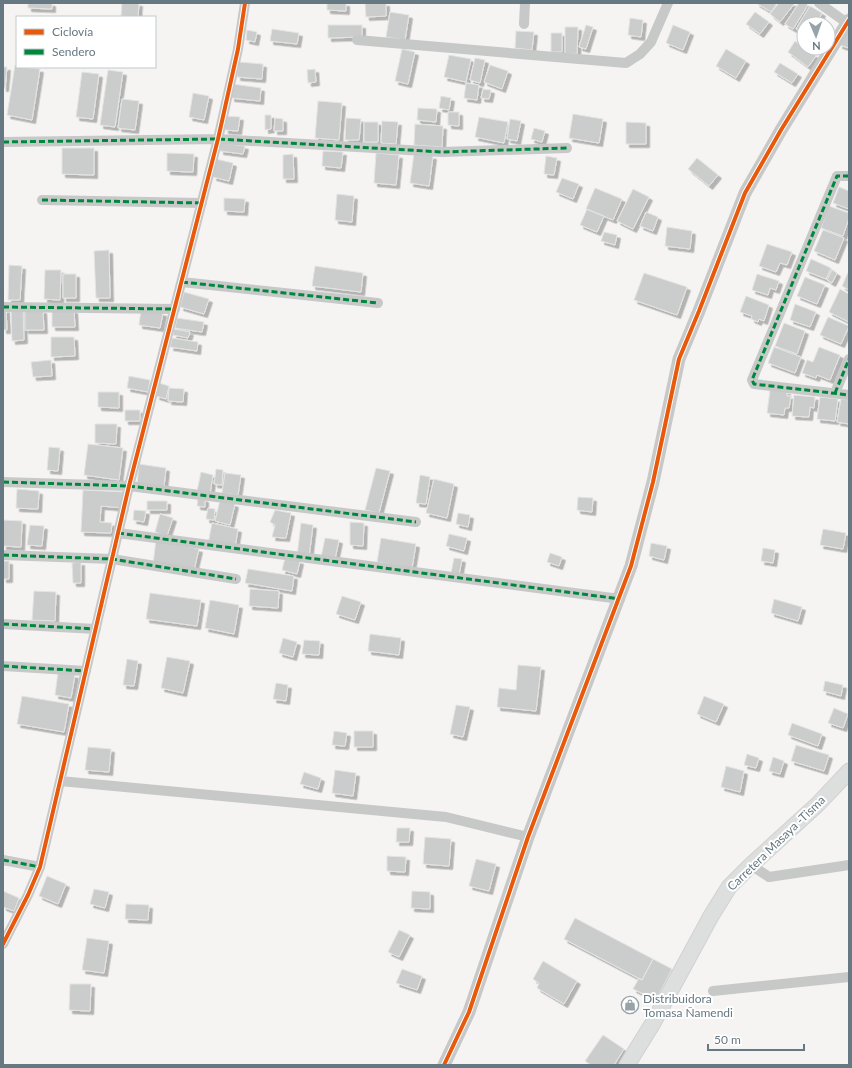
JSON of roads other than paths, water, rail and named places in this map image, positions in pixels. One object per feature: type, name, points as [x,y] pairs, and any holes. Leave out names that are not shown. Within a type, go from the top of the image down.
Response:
[{"type":"main road","name":"Carretera Masaya -Tisma","points":[[627,1065],[653,1023],[711,916],[729,887],[750,865],[818,804],[849,771]]},
{"type":"street","points":[[3,944],[28,895],[40,867],[129,486],[218,139],[238,49],[245,3]]},
{"type":"street","points":[[524,24],[525,3]]},
{"type":"street","points":[[357,40],[626,63],[640,54],[651,42],[668,3]]},
{"type":"street","points":[[444,1065],[469,1012],[528,838],[620,599],[631,566],[653,482],[679,358],[700,311],[745,193],[781,130],[848,22],[819,3]]},
{"type":"street","points":[[3,142],[218,139],[442,152],[567,148]]},
{"type":"street","points":[[849,176],[837,176],[752,380],[754,384],[849,395]]},
{"type":"street","points":[[42,200],[202,203]]},
{"type":"street","points":[[182,282],[378,304]]},
{"type":"street","points":[[3,307],[175,309]]},
{"type":"street","points":[[835,393],[849,359]]},
{"type":"street","points":[[3,482],[129,486],[416,522]]},
{"type":"street","points":[[118,533],[620,599]]},
{"type":"street","points":[[3,555],[112,559],[236,579]]},
{"type":"street","points":[[3,624],[96,628]]},
{"type":"street","points":[[3,666],[86,670]]},
{"type":"street","points":[[60,781],[446,817],[528,838]]},
{"type":"street","points":[[3,860],[40,867]]},
{"type":"street","points":[[750,865],[769,877],[849,865]]},
{"type":"street","points":[[713,991],[849,977]]},
{"type":"place","name":"Distribuidora Tomasa Ñamendi","points":[[630,1005]]}]
